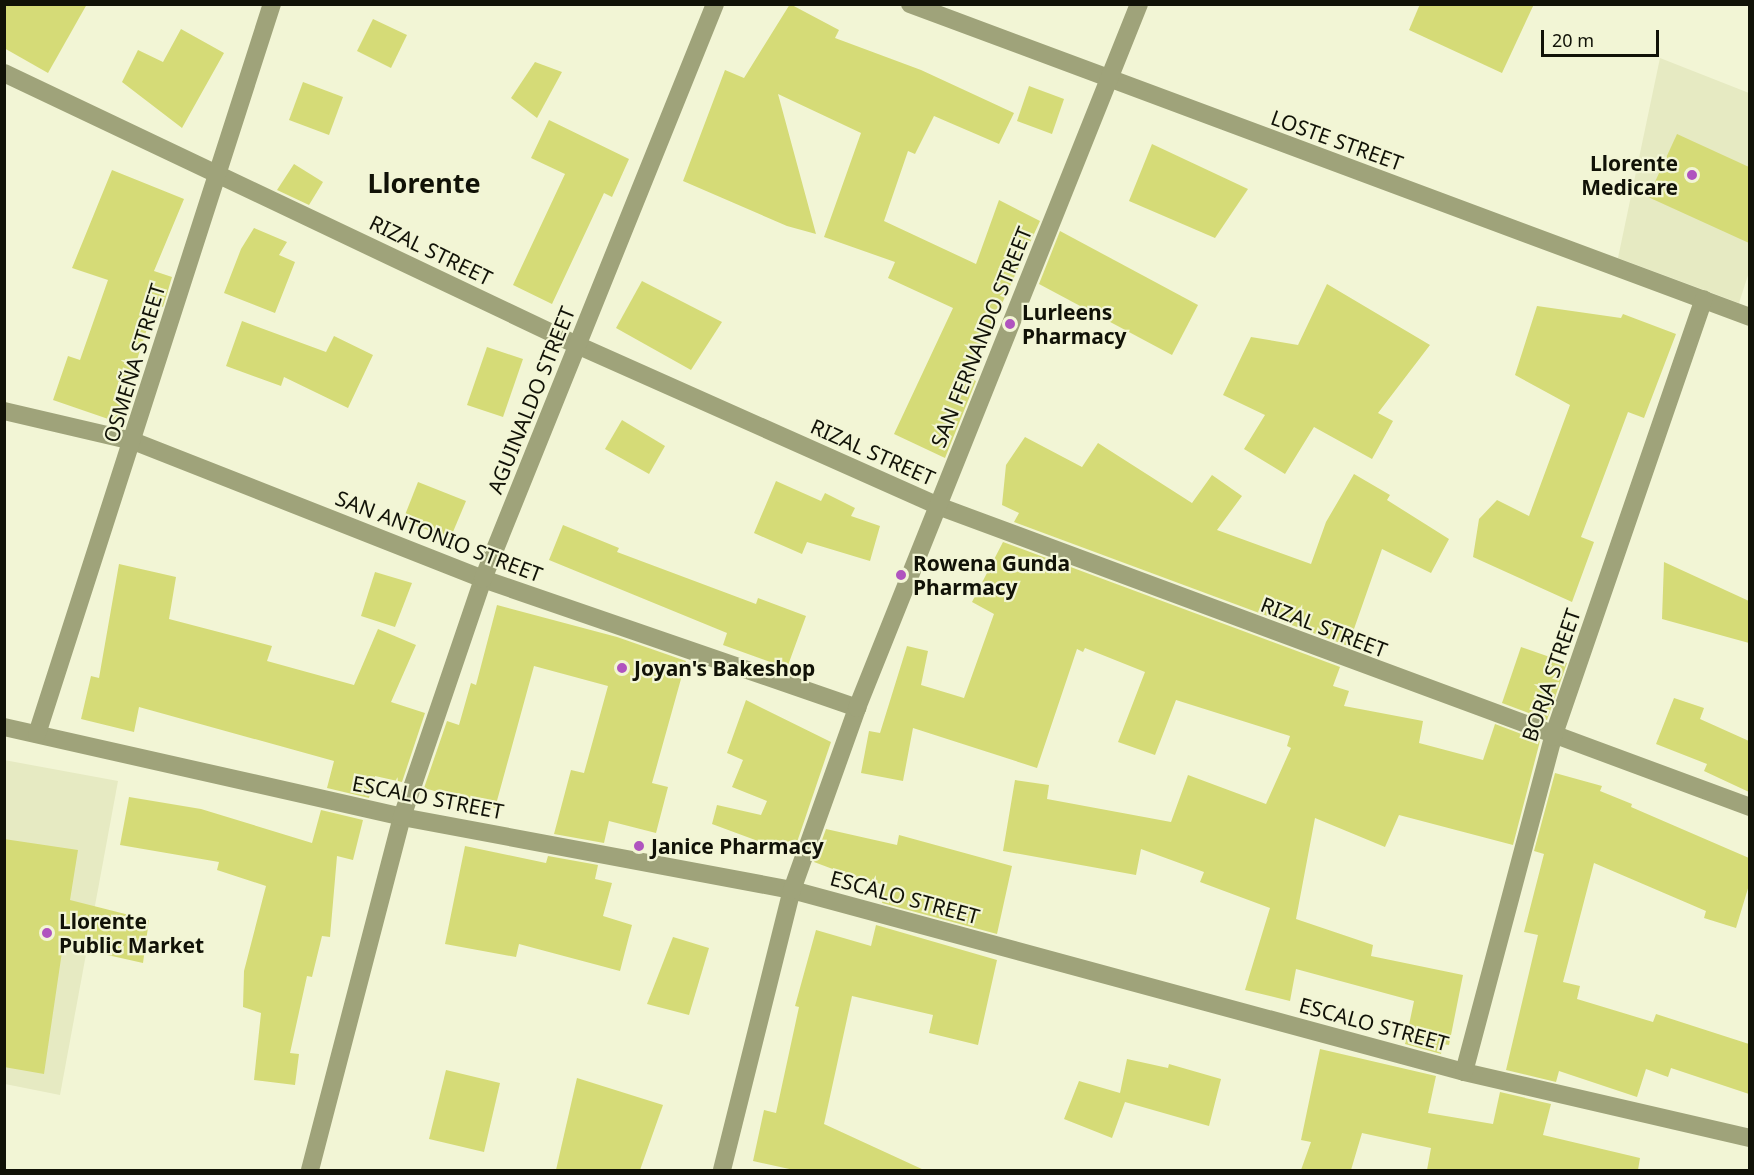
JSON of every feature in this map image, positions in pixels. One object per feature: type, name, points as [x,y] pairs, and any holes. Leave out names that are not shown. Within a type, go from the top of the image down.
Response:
[{"type":"street","name":"OSMEÑA STREET","points":[[37,734],[272,4]]},
{"type":"street","name":"AGUINALDO STREET","points":[[310,1170],[402,817],[483,579],[715,4]]},
{"type":"street","name":"LOSTE STREET","points":[[910,4],[1109,81],[1749,317]]},
{"type":"street","name":"SAN FERNANDO STREET","points":[[722,1170],[792,890],[857,708],[1139,4]]},
{"type":"street","name":"RIZAL STREET","points":[[4,73],[577,345],[938,506],[1553,737],[1749,807]]},
{"type":"street","name":"BORJA STREET","points":[[1464,1072],[1553,737],[1704,299]]},
{"type":"street","name":"SAN ANTONIO STREET","points":[[4,411],[133,441],[483,579],[857,708]]},
{"type":"street","name":"ESCALO STREET","points":[[4,727],[402,817],[792,890],[1464,1072],[1749,1138]]},
{"type":"shaded area","name":"Llorente Medicare","points":[[1660,58],[1749,93],[1750,269],[1739,303],[1618,258]]},
{"type":"shaded area","name":"Llorente Public Market","points":[[4,760],[118,781],[60,1095],[5,1084]]},
{"type":"building","points":[[4,4],[87,4],[48,73],[4,48]]},
{"type":"building","points":[[790,4],[839,30],[835,38],[921,70],[1014,113],[999,144],[934,116],[915,154],[908,151],[884,221],[976,264],[999,200],[1040,221],[968,377],[976,381],[945,458],[894,434],[953,308],[888,278],[895,262],[824,237],[861,133],[778,94],[816,234],[787,226],[683,181],[725,70],[744,78]]},
{"type":"building","points":[[1420,4],[1534,4],[1502,73],[1409,30]]},
{"type":"building","points":[[373,19],[407,35],[391,68],[357,51]]},
{"type":"building","points":[[181,29],[224,53],[182,128],[122,82],[138,50],[163,62]]},
{"type":"building","points":[[535,62],[562,72],[537,118],[511,98]]},
{"type":"building","points":[[303,82],[343,97],[329,135],[289,120]]},
{"type":"building","points":[[1029,86],[1064,99],[1052,134],[1017,121]]},
{"type":"building","points":[[549,120],[629,159],[612,197],[604,193],[552,304],[513,285],[565,174],[531,158]]},
{"type":"building","points":[[1677,134],[1749,167],[1749,243],[1648,197]]},
{"type":"building","points":[[1152,144],[1248,189],[1215,238],[1129,201]]},
{"type":"building","points":[[294,164],[323,182],[309,205],[277,190]]},
{"type":"building","points":[[112,170],[184,199],[154,271],[172,277],[163,307],[155,304],[117,422],[53,400],[68,356],[80,360],[108,280],[72,268]]},
{"type":"building","points":[[254,228],[287,242],[279,255],[295,262],[275,313],[224,293],[241,249]]},
{"type":"building","points":[[1060,231],[1198,305],[1172,355],[1039,284]]},
{"type":"building","points":[[642,281],[722,322],[691,370],[616,328]]},
{"type":"building","points":[[1327,284],[1430,345],[1378,413],[1393,421],[1372,459],[1314,427],[1285,474],[1244,449],[1265,415],[1223,395],[1251,337],[1298,345]]},
{"type":"building","points":[[1537,306],[1621,318],[1623,314],[1676,334],[1644,418],[1628,412],[1581,537],[1594,542],[1572,602],[1473,557],[1479,519],[1497,500],[1529,516],[1570,405],[1515,375]]},
{"type":"building","points":[[242,321],[326,352],[334,336],[373,355],[348,408],[284,377],[281,386],[226,366]]},
{"type":"building","points":[[487,347],[523,359],[503,417],[467,405]]},
{"type":"building","points":[[622,420],[665,446],[649,474],[605,449]]},
{"type":"building","points":[[1025,437],[1082,467],[1098,443],[1192,503],[1212,475],[1242,496],[1217,530],[1311,564],[1326,522],[1354,474],[1390,495],[1387,500],[1449,539],[1431,573],[1382,549],[1348,646],[1014,522],[1019,513],[1002,505],[1006,465]]},
{"type":"building","points":[[776,481],[821,501],[825,493],[855,508],[851,516],[880,526],[870,561],[807,542],[802,554],[754,533]]},
{"type":"building","points":[[418,482],[466,501],[450,539],[403,520]]},
{"type":"building","points":[[563,525],[619,548],[617,552],[756,604],[758,598],[806,616],[787,668],[723,645],[727,633],[549,560]]},
{"type":"building","points":[[1003,542],[1340,667],[1333,686],[1349,691],[1344,706],[1423,721],[1419,743],[1483,760],[1495,724],[1540,741],[1513,845],[1399,815],[1385,847],[1315,818],[1296,919],[1373,945],[1371,956],[1463,975],[1449,1045],[1443,1044],[1441,1054],[1405,1044],[1414,1001],[1296,969],[1290,1001],[1245,990],[1270,908],[1200,882],[1204,872],[1141,849],[1136,875],[1003,851],[1015,780],[1049,785],[1047,799],[1171,822],[1188,775],[1266,804],[1291,748],[1287,746],[1290,736],[1176,700],[1155,755],[1118,742],[1145,672],[1085,648],[1083,652],[1077,649],[1037,768],[913,728],[903,781],[861,773],[869,731],[880,733],[907,646],[928,651],[921,685],[964,698],[994,614],[972,602]]},
{"type":"building","points":[[1664,562],[1749,601],[1749,643],[1662,619]]},
{"type":"building","points":[[119,564],[176,577],[169,619],[272,646],[267,661],[354,685],[378,629],[416,645],[391,702],[425,713],[402,782],[375,776],[369,798],[327,788],[334,761],[139,707],[134,732],[81,719],[91,676],[99,678]]},
{"type":"building","points":[[375,572],[412,583],[395,627],[361,616]]},
{"type":"building","points":[[497,605],[617,637],[686,661],[652,783],[668,787],[656,833],[609,821],[604,843],[554,834],[571,770],[584,773],[608,686],[534,666],[495,808],[424,788],[447,721],[459,725],[471,683],[476,685]]},
{"type":"building","points":[[1521,647],[1567,663],[1547,720],[1502,703]]},
{"type":"building","points":[[1674,698],[1704,708],[1700,719],[1749,741],[1749,792],[1704,771],[1707,764],[1656,744]]},
{"type":"building","points":[[746,700],[831,742],[793,854],[712,824],[717,805],[761,815],[767,801],[732,787],[743,760],[727,753]]},
{"type":"building","points":[[1555,773],[1602,786],[1600,791],[1632,804],[1631,807],[1749,858],[1749,885],[1736,928],[1704,918],[1706,911],[1594,863],[1563,982],[1580,986],[1577,999],[1653,1022],[1656,1014],[1749,1044],[1749,1094],[1671,1068],[1668,1077],[1646,1069],[1637,1097],[1559,1071],[1556,1082],[1506,1070],[1538,935],[1524,932],[1544,854],[1534,851]]},
{"type":"building","points":[[129,797],[201,809],[312,843],[321,810],[363,820],[353,860],[337,856],[330,937],[322,936],[312,977],[307,976],[290,1053],[299,1054],[295,1085],[254,1080],[261,1013],[243,1007],[244,971],[266,886],[217,870],[219,862],[120,845]]},
{"type":"building","points":[[826,829],[897,845],[899,835],[1012,866],[997,934],[882,903],[886,885],[837,874],[838,871],[814,862]]},
{"type":"building","points":[[4,839],[78,850],[70,900],[149,920],[143,963],[63,945],[44,1074],[4,1067]]},
{"type":"building","points":[[465,846],[546,863],[548,856],[598,865],[595,879],[612,883],[603,916],[632,925],[620,971],[519,944],[516,957],[445,944]]},
{"type":"building","points":[[876,925],[997,960],[978,1045],[929,1033],[933,1015],[852,996],[824,1124],[924,1170],[794,1170],[753,1161],[764,1110],[776,1113],[799,1007],[795,1006],[816,930],[871,946]]},
{"type":"building","points":[[673,937],[709,948],[689,1015],[647,1004]]},
{"type":"building","points":[[1320,1049],[1436,1076],[1428,1113],[1493,1124],[1500,1092],[1551,1104],[1543,1135],[1640,1158],[1638,1170],[1427,1170],[1431,1148],[1362,1133],[1351,1170],[1301,1170],[1311,1142],[1301,1140]]},
{"type":"building","points":[[1127,1059],[1168,1068],[1169,1064],[1221,1079],[1209,1126],[1125,1102],[1112,1138],[1064,1119],[1079,1081],[1120,1093]]},
{"type":"building","points":[[446,1070],[500,1083],[484,1152],[429,1139]]},
{"type":"building","points":[[577,1078],[663,1105],[640,1170],[556,1170]]},
{"type":"place","name":"Llorente Medicare","points":[[1692,175]]},
{"type":"place","name":"Lurleens Pharmacy","points":[[1010,324]]},
{"type":"place","name":"Rowena Gunda Pharmacy","points":[[901,575]]},
{"type":"place","name":"Joyan's Bakeshop","points":[[622,668]]},
{"type":"place","name":"Janice Pharmacy","points":[[639,846]]},
{"type":"place","name":"Llorente Public Market","points":[[47,933]]},
{"type":"district","name":"Llorente","points":[[424,183]]}]
